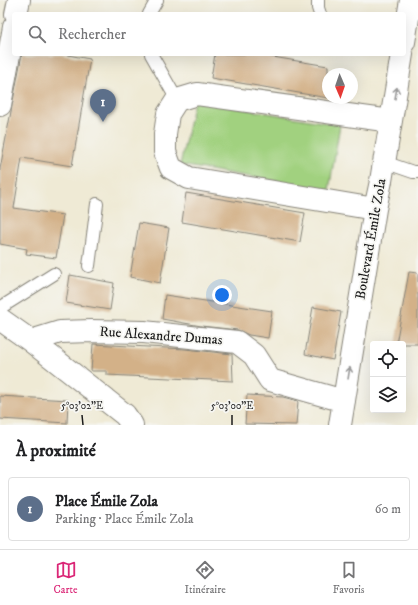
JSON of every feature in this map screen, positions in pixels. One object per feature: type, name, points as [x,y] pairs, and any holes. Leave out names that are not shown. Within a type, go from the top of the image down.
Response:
[{"type":"street","points":[[16,12],[19,0]]},
{"type":"street","points":[[406,30],[411,0]]},
{"type":"street","points":[[1,93],[12,37]]},
{"type":"street","name":"Boulevard Émile Zola","points":[[340,425],[402,56]]},
{"type":"street","points":[[375,209],[189,178],[171,168],[165,152],[164,134],[168,114],[176,100],[196,94],[391,121]]},
{"type":"street","points":[[0,319],[125,415],[132,425]]},
{"type":"street","name":"Rue Alexandre Dumas","points":[[30,341],[60,332],[90,331],[144,332],[237,342],[254,355],[270,380],[344,401]]},
{"type":"lane","points":[[150,12],[157,0]]},
{"type":"lane","points":[[318,0],[319,12]]},
{"type":"lane","points":[[152,56],[176,100]]},
{"type":"lane","points":[[384,162],[413,172],[418,172]]},
{"type":"lane","points":[[88,266],[97,204]]},
{"type":"lane","points":[[0,308],[54,274]]},
{"type":"green space","points":[[194,101],[340,125],[329,190],[180,165]]},
{"type":"building","points":[[22,56],[73,56],[90,59],[72,166],[22,158],[14,208],[63,215],[56,258],[26,254],[27,249],[0,244],[0,169]]},
{"type":"building","points":[[215,56],[266,56],[328,66],[328,68],[322,68],[322,97],[211,78]]},
{"type":"building","points":[[186,193],[305,213],[300,242],[182,222]]},
{"type":"building","points":[[139,223],[169,228],[160,283],[130,277]]},
{"type":"building","points":[[409,272],[418,273],[418,344],[406,344],[406,341],[397,341]]},
{"type":"building","points":[[70,275],[114,283],[110,310],[66,303]]},
{"type":"building","points":[[165,295],[272,311],[268,338],[249,335],[238,330],[201,326],[162,319]]},
{"type":"building","points":[[313,307],[341,312],[333,360],[305,354]]},
{"type":"building","points":[[93,344],[185,349],[232,354],[233,381],[107,375],[107,371],[91,371]]},
{"type":"building","points":[[247,395],[283,397],[298,401],[296,425],[245,424]]},
{"type":"building","points":[[0,396],[68,400],[67,423],[0,419]]},
{"type":"place","name":"Place Émile Zola","points":[[103,122]]}]
